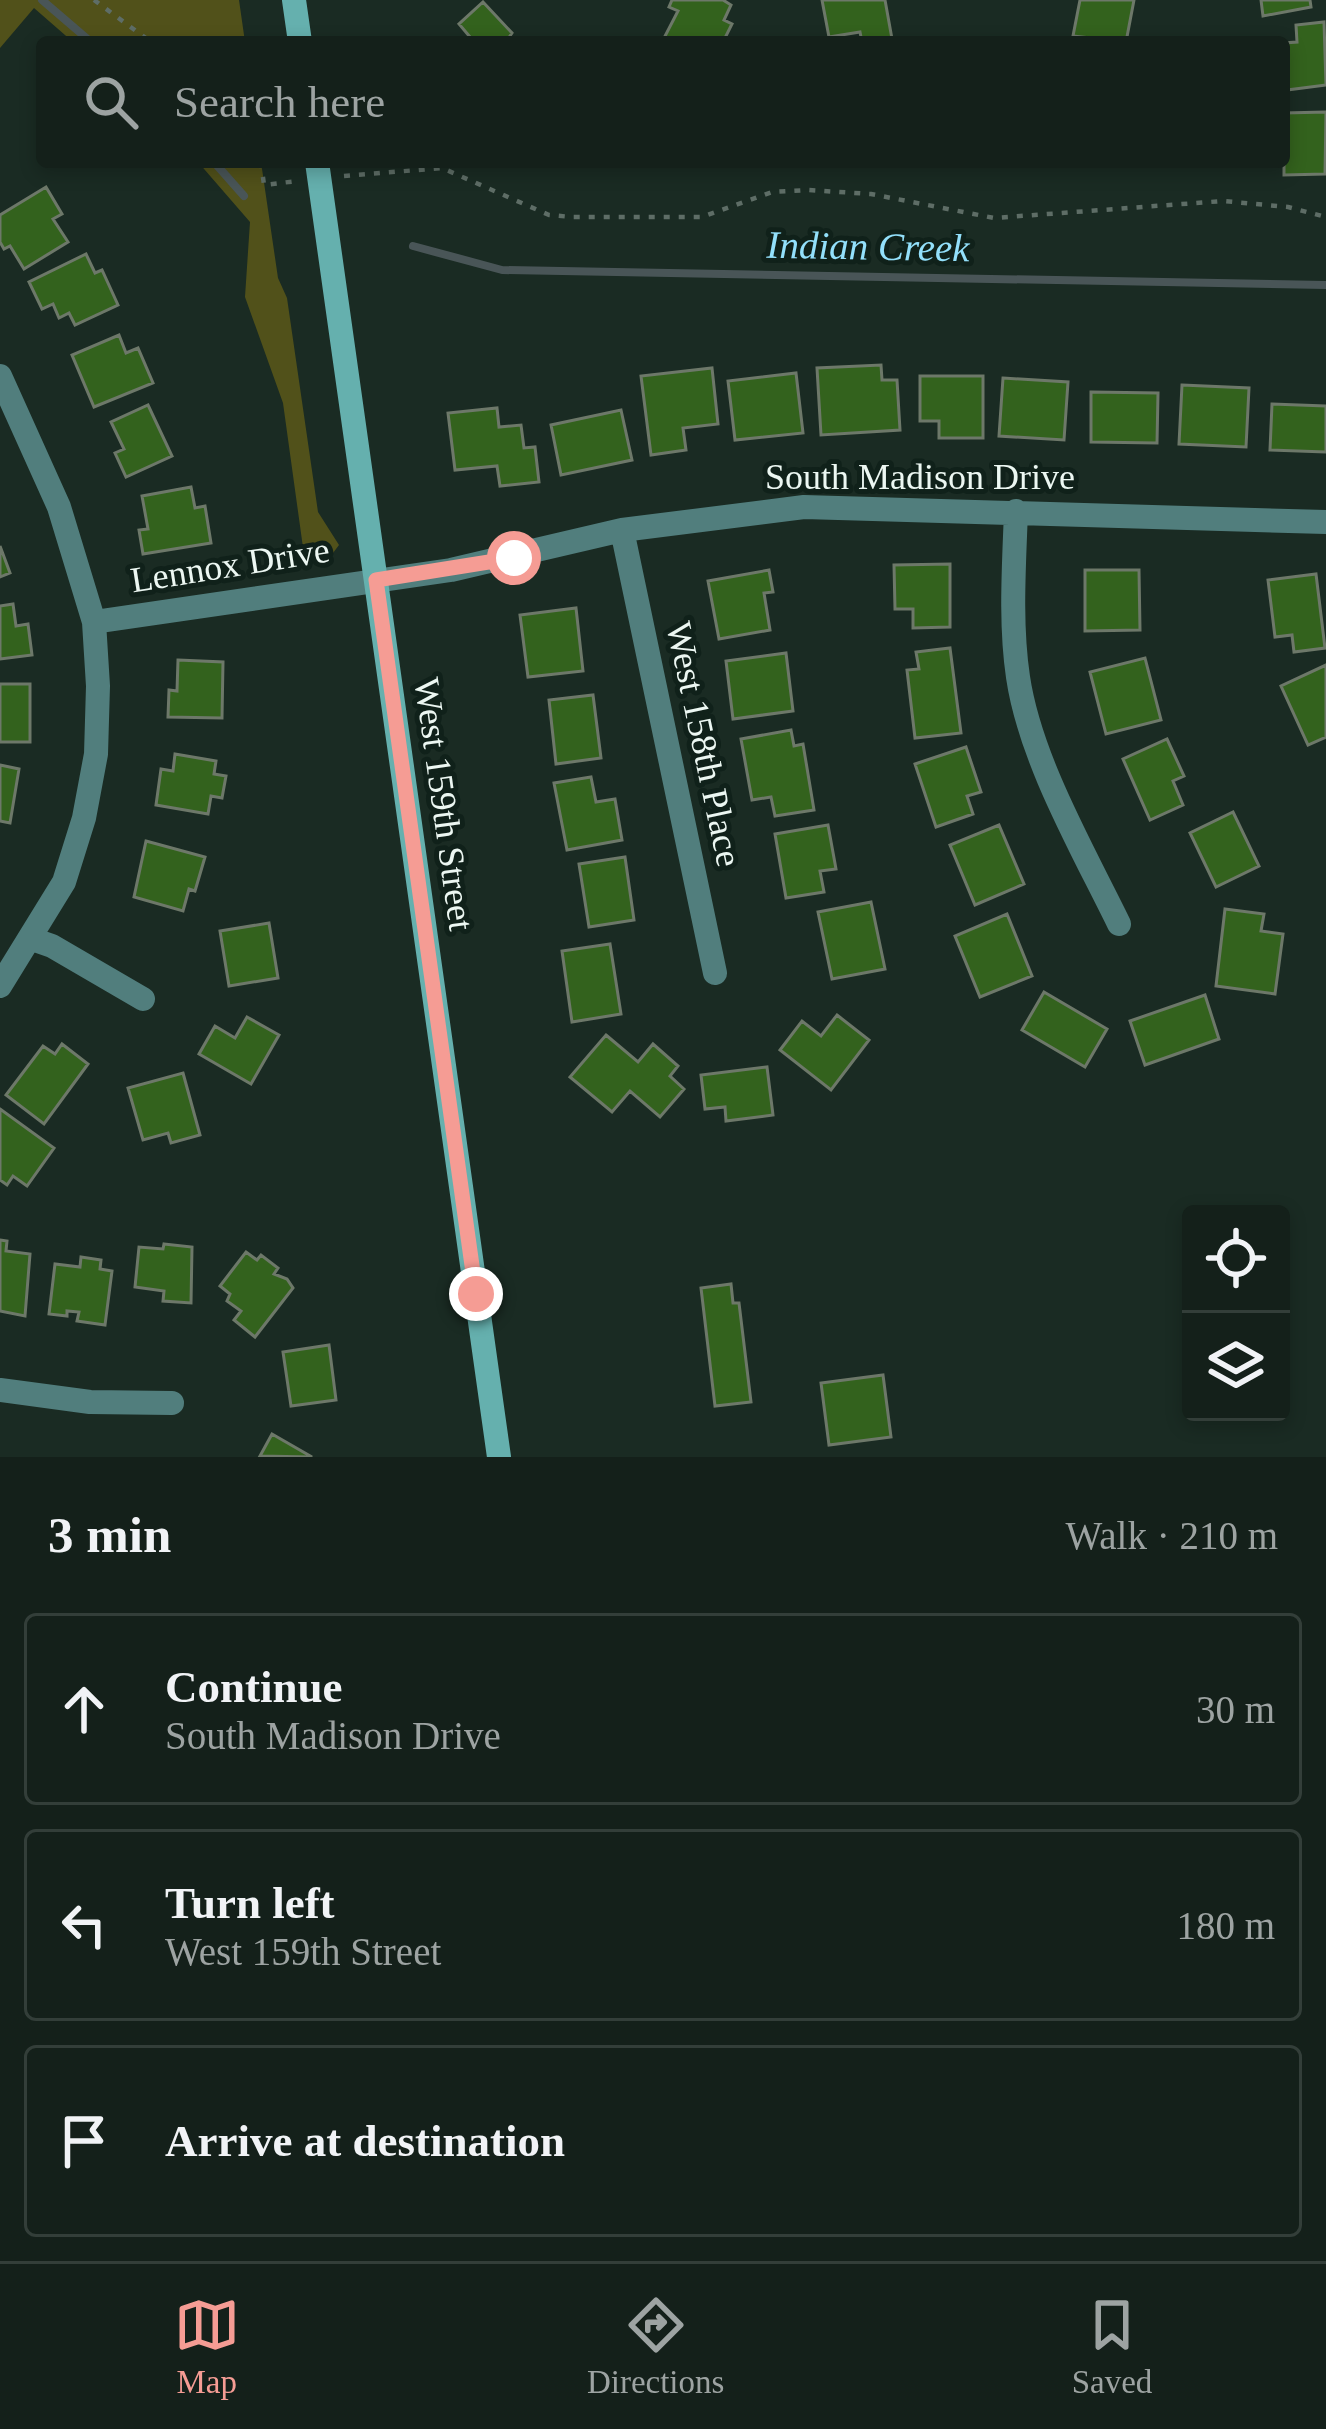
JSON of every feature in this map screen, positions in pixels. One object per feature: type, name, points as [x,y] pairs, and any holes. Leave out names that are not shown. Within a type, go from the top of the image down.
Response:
[{"type":"main road","points":[[295,0],[299,36]]},
{"type":"main road","name":"West 159th Street","points":[[318,168],[499,1457]]},
{"type":"street","points":[[0,376],[59,507],[94,622],[98,686],[96,754],[84,818],[64,882],[0,986]]},
{"type":"street","name":"South Madison Drive","points":[[376,580],[514,558],[622,530],[804,507],[1326,522]]},
{"type":"street","points":[[1016,511],[1015,638],[1028,718],[1119,924]]},
{"type":"street","name":"West 158th Place","points":[[622,530],[715,973]]},
{"type":"street","name":"Lennox Drive","points":[[94,622],[376,580]]},
{"type":"street","points":[[32,939],[143,998]]},
{"type":"street","points":[[0,1390],[90,1402],[172,1403]]},
{"type":"path","points":[[94,0],[143,36]]},
{"type":"path","points":[[262,168],[264,185],[295,182]]},
{"type":"path","points":[[348,176],[442,169],[549,215],[572,217],[702,218],[772,192],[808,190],[871,194],[994,218],[1222,201],[1288,207],[1326,217]]},
{"type":"shaded area","points":[[0,0],[239,0],[244,36],[66,36],[34,8],[0,48]]},
{"type":"shaded area","points":[[203,168],[262,168],[278,278],[287,298],[318,512],[339,545],[330,557],[305,562],[283,403],[245,297],[250,222]]},
{"type":"building","points":[[672,0],[723,0],[731,5],[724,20],[732,24],[726,36],[665,36],[678,11],[669,7]]},
{"type":"building","points":[[822,0],[885,0],[891,36],[861,36],[860,32],[829,36]]},
{"type":"building","points":[[1080,0],[1134,0],[1127,36],[1073,36]]},
{"type":"building","points":[[1261,0],[1310,0],[1311,7],[1263,16]]},
{"type":"building","points":[[483,2],[512,33],[469,36],[459,24]]},
{"type":"building","points":[[1324,22],[1326,85],[1290,90],[1290,43],[1297,42],[1296,25]]},
{"type":"building","points":[[1326,112],[1325,174],[1284,175],[1284,168],[1290,168],[1290,113]]},
{"type":"building","points":[[46,187],[62,214],[53,219],[68,242],[24,269],[10,246],[4,249],[0,242],[0,215]]},
{"type":"building","points":[[86,254],[95,273],[102,270],[118,305],[75,325],[69,313],[59,318],[53,304],[42,309],[29,282]]},
{"type":"building","points":[[119,335],[126,353],[138,348],[153,383],[94,407],[72,355]]},
{"type":"building","points":[[881,365],[882,380],[897,380],[900,430],[821,435],[817,368]]},
{"type":"building","points":[[712,368],[718,424],[683,428],[686,450],[651,455],[641,376]]},
{"type":"building","points":[[796,373],[803,433],[735,440],[728,381]]},
{"type":"building","points":[[920,376],[983,376],[983,438],[939,438],[939,421],[920,421]]},
{"type":"building","points":[[1003,378],[1068,382],[1064,440],[999,436]]},
{"type":"building","points":[[1182,385],[1249,388],[1246,447],[1179,444]]},
{"type":"building","points":[[1091,392],[1158,393],[1157,443],[1091,442]]},
{"type":"building","points":[[1272,404],[1326,406],[1326,452],[1270,450]]},
{"type":"building","points":[[148,405],[172,456],[126,477],[115,453],[124,449],[111,422]]},
{"type":"building","points":[[497,408],[499,427],[521,425],[524,448],[535,447],[539,482],[500,486],[497,466],[455,470],[448,413]]},
{"type":"building","points":[[621,410],[632,460],[561,475],[551,425]]},
{"type":"building","points":[[191,487],[195,508],[205,506],[211,543],[143,554],[139,530],[148,529],[142,496]]},
{"type":"building","points":[[0,546],[10,573],[0,577]]},
{"type":"building","points":[[950,564],[950,627],[913,628],[913,609],[895,609],[894,565]]},
{"type":"building","points":[[769,570],[773,592],[764,593],[770,630],[719,639],[708,581]]},
{"type":"building","points":[[1085,570],[1139,570],[1140,630],[1085,631]]},
{"type":"building","points":[[1316,574],[1325,648],[1294,652],[1292,635],[1275,637],[1268,580]]},
{"type":"building","points":[[13,604],[16,626],[28,624],[32,655],[0,659],[0,606]]},
{"type":"building","points":[[576,608],[583,671],[528,677],[520,615]]},
{"type":"building","points":[[950,648],[961,733],[915,738],[907,670],[919,669],[916,652]]},
{"type":"building","points":[[786,653],[793,711],[733,719],[726,661]]},
{"type":"building","points":[[1145,658],[1161,720],[1106,734],[1090,672]]},
{"type":"building","points":[[178,660],[223,662],[222,718],[168,717],[169,690],[177,691]]},
{"type":"building","points":[[1326,665],[1326,737],[1308,745],[1281,686]]},
{"type":"building","points":[[0,684],[30,684],[30,742],[0,742]]},
{"type":"building","points":[[593,695],[601,758],[556,764],[549,700]]},
{"type":"building","points":[[791,730],[794,746],[803,744],[814,810],[775,816],[771,797],[752,800],[741,739]]},
{"type":"building","points":[[1167,739],[1184,776],[1173,781],[1183,805],[1150,820],[1123,759]]},
{"type":"building","points":[[966,747],[981,792],[967,796],[973,814],[936,827],[915,764]]},
{"type":"building","points":[[175,754],[216,761],[214,774],[226,776],[222,798],[211,796],[208,814],[156,805],[161,769],[173,771]]},
{"type":"building","points":[[0,765],[19,769],[10,823],[0,821]]},
{"type":"building","points":[[591,777],[596,802],[615,799],[622,840],[567,850],[554,783]]},
{"type":"building","points":[[1233,812],[1259,866],[1216,887],[1190,833]]},
{"type":"building","points":[[828,825],[836,869],[820,871],[824,892],[786,898],[775,834]]},
{"type":"building","points":[[999,825],[1024,884],[975,905],[950,845]]},
{"type":"building","points":[[146,841],[205,857],[183,911],[134,897]]},
{"type":"building","points":[[625,857],[634,920],[589,927],[579,864]]},
{"type":"building","points":[[871,902],[885,969],[832,979],[818,912]]},
{"type":"building","points":[[1225,909],[1264,914],[1261,931],[1283,934],[1275,994],[1216,986]]},
{"type":"building","points":[[1007,914],[1032,976],[980,997],[955,936]]},
{"type":"building","points":[[269,923],[278,978],[229,986],[220,931]]},
{"type":"building","points":[[610,944],[621,1014],[572,1022],[562,951]]},
{"type":"building","points":[[1044,992],[1107,1029],[1085,1067],[1022,1030]]},
{"type":"building","points":[[1205,995],[1219,1039],[1145,1065],[1130,1021]]},
{"type":"building","points":[[837,1015],[869,1040],[831,1090],[780,1050],[802,1021],[821,1036]]},
{"type":"building","points":[[247,1017],[279,1035],[251,1084],[199,1054],[215,1026],[235,1038]]},
{"type":"building","points":[[606,1035],[638,1062],[653,1044],[678,1066],[670,1076],[684,1089],[660,1117],[630,1091],[612,1112],[570,1077]]},
{"type":"building","points":[[62,1044],[88,1064],[44,1124],[6,1095],[43,1046],[55,1054]]},
{"type":"building","points":[[767,1067],[773,1115],[726,1121],[725,1107],[705,1109],[701,1075]]},
{"type":"building","points":[[183,1073],[200,1135],[171,1143],[168,1133],[143,1140],[128,1088]]},
{"type":"building","points":[[0,1109],[54,1148],[27,1186],[13,1176],[7,1185],[0,1180]]},
{"type":"building","points":[[0,1240],[7,1241],[6,1251],[30,1254],[25,1316],[0,1311]]},
{"type":"building","points":[[164,1244],[192,1247],[191,1303],[163,1301],[164,1291],[135,1287],[139,1247],[163,1249]]},
{"type":"building","points":[[246,1252],[257,1260],[261,1255],[278,1268],[274,1274],[287,1279],[293,1288],[255,1337],[234,1320],[241,1311],[227,1301],[230,1294],[220,1286]]},
{"type":"building","points":[[81,1257],[101,1260],[100,1269],[112,1271],[105,1325],[77,1321],[79,1312],[49,1314],[55,1264],[80,1267]]},
{"type":"building","points":[[731,1284],[733,1303],[739,1303],[751,1402],[715,1406],[701,1288]]},
{"type":"building","points":[[329,1345],[336,1400],[291,1406],[283,1352]]},
{"type":"building","points":[[883,1375],[891,1437],[829,1445],[821,1383]]},
{"type":"building","points":[[272,1434],[312,1457],[260,1456]]},
{"type":"waterway","name":"Indian Creek","points":[[42,0],[84,36]]},
{"type":"waterway","name":"Indian Creek","points":[[219,168],[244,196]]},
{"type":"waterway","name":"Indian Creek","points":[[413,246],[502,270],[1326,285]]},
{"type":"route","points":[[476,1294],[376,580],[514,558]]}]
